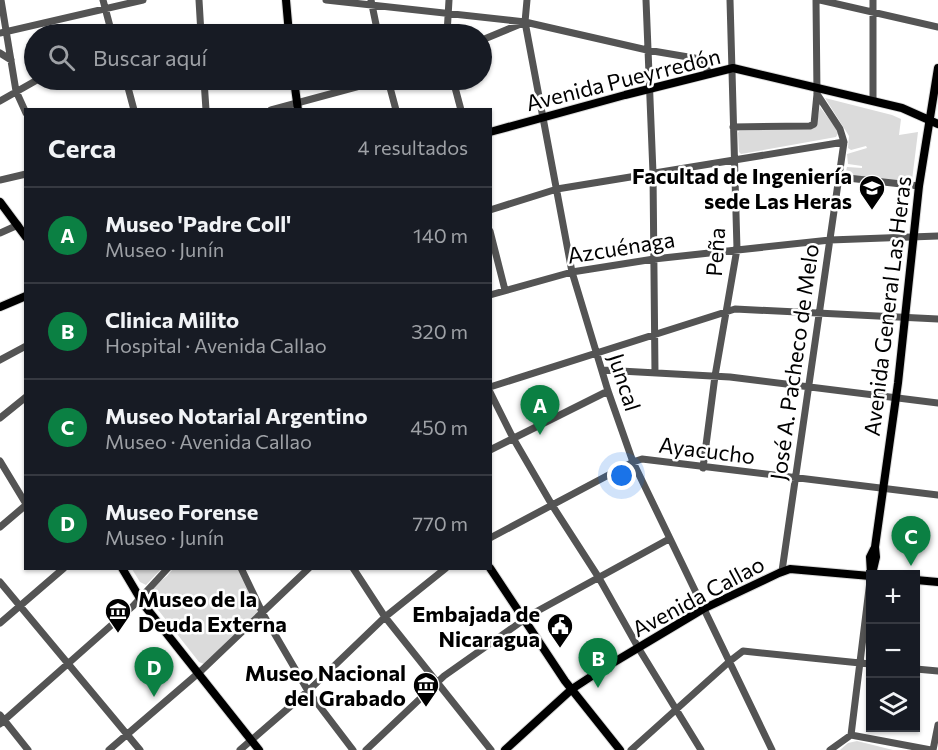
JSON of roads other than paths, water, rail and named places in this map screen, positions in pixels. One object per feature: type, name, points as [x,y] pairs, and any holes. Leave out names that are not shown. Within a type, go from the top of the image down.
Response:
[{"type":"main road","points":[[286,0],[288,24]]},
{"type":"main road","name":"Avenida General Las Heras","points":[[872,570],[896,399],[919,186],[938,68]]},
{"type":"main road","name":"Avenida Pueyrredón","points":[[492,131],[733,69],[816,91],[902,108],[938,124]]},
{"type":"main road","points":[[296,90],[298,106]]},
{"type":"main road","points":[[0,202],[24,234]]},
{"type":"main road","points":[[0,307],[24,297]]},
{"type":"main road","name":"Avenida Callao","points":[[505,750],[572,689],[703,609],[790,569],[866,575]]},
{"type":"main road","points":[[123,570],[140,599],[259,750]]},
{"type":"main road","points":[[491,570],[572,689],[620,750]]},
{"type":"main road","points":[[920,580],[938,582]]},
{"type":"street","points":[[1,0],[3,33],[11,60],[16,91],[24,109]]},
{"type":"street","points":[[103,0],[110,24]]},
{"type":"street","points":[[43,24],[143,0]]},
{"type":"street","points":[[199,0],[200,24]]},
{"type":"street","points":[[326,0],[371,2],[525,22],[699,60],[703,62],[710,74]]},
{"type":"street","points":[[447,24],[449,0]]},
{"type":"street","name":"Juncal","points":[[527,0],[525,22],[572,272],[608,391],[633,462],[772,750]]},
{"type":"street","points":[[646,0],[653,173],[655,373]]},
{"type":"street","name":"Peña","points":[[703,468],[715,376],[737,249],[730,0]]},
{"type":"street","points":[[733,128],[813,125],[818,0],[938,27]]},
{"type":"street","points":[[873,0],[873,101]]},
{"type":"street","points":[[371,2],[376,24]]},
{"type":"street","points":[[503,20],[507,25],[503,31]]},
{"type":"street","points":[[492,36],[525,22]]},
{"type":"street","points":[[3,33],[24,28]]},
{"type":"street","points":[[0,53],[11,60]]},
{"type":"street","points":[[0,101],[24,87]]},
{"type":"street","points":[[129,90],[133,108]]},
{"type":"street","points":[[205,90],[206,108]]},
{"type":"street","points":[[298,106],[350,90]]},
{"type":"street","points":[[391,90],[395,108]]},
{"type":"street","points":[[456,90],[460,108]]},
{"type":"street","points":[[492,209],[557,189],[844,142],[840,129],[816,91]]},
{"type":"street","name":"José A. Pacheco de Melo","points":[[782,571],[844,142]]},
{"type":"street","points":[[0,180],[24,174]]},
{"type":"street","points":[[839,177],[919,186]]},
{"type":"street","points":[[0,233],[18,225]]},
{"type":"street","name":"Azcuénaga","points":[[492,294],[572,272],[654,259],[830,240],[938,237]]},
{"type":"street","points":[[492,238],[506,290]]},
{"type":"street","points":[[492,386],[735,309],[938,319]]},
{"type":"street","points":[[0,360],[24,347]]},
{"type":"street","points":[[602,370],[715,376],[938,403]]},
{"type":"street","points":[[492,449],[608,391]]},
{"type":"street","points":[[492,396],[513,438],[552,505],[701,750]]},
{"type":"street","points":[[0,418],[24,399]]},
{"type":"street","name":"Ayacucho","points":[[492,537],[642,459],[938,495]]},
{"type":"street","points":[[0,461],[24,502]]},
{"type":"street","points":[[0,527],[24,507]]},
{"type":"street","points":[[366,750],[436,682],[524,619],[669,540]]},
{"type":"street","points":[[0,623],[62,570]]},
{"type":"street","points":[[28,750],[1,719],[140,599],[166,570]]},
{"type":"street","points":[[242,570],[263,614],[308,691],[353,750]]},
{"type":"street","points":[[109,750],[198,674],[307,570]]},
{"type":"street","points":[[354,570],[385,617],[491,750]]},
{"type":"street","points":[[240,750],[308,691],[385,617],[444,570]]},
{"type":"street","points":[[0,582],[140,750]]},
{"type":"street","points":[[830,750],[851,735],[866,617]]},
{"type":"street","points":[[632,750],[729,661],[743,651],[866,664]]},
{"type":"street","points":[[920,669],[938,671]]},
{"type":"street","points":[[851,735],[900,747],[932,750],[938,725]]},
{"type":"place","name":"Facultad de Ingeniería sede Las Heras","points":[[872,211]]},
{"type":"place","name":"Museo 'Padre Coll'","points":[[540,435]]},
{"type":"place","name":"Museo Notarial Argentino","points":[[911,566]]},
{"type":"place","name":"Museo de la Deuda Externa","points":[[118,634]]},
{"type":"place","name":"Embajada de Nicaragua","points":[[560,649]]},
{"type":"place","name":"Clinica Milito","points":[[598,688]]},
{"type":"place","name":"Museo Forense","points":[[154,697]]},
{"type":"place","name":"Museo Nacional del Grabado","points":[[426,708]]}]
